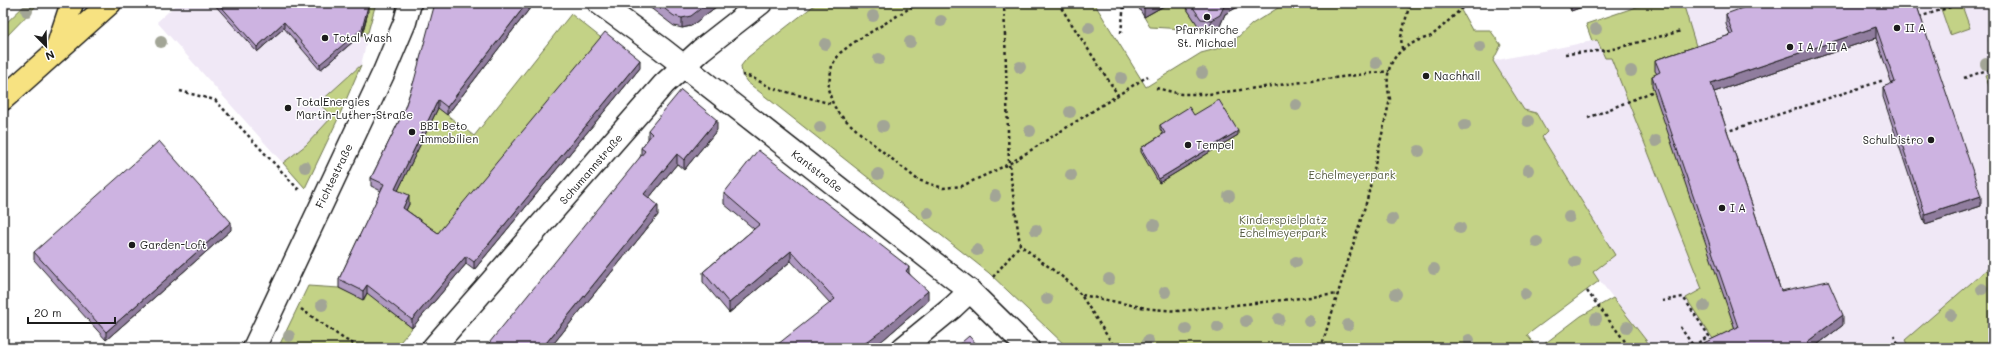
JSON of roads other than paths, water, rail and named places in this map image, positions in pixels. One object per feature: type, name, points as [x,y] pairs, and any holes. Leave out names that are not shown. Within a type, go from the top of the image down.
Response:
[{"type":"main road","points":[[55,52],[72,3]]},
{"type":"main road","points":[[3,98],[110,3]]},
{"type":"street","name":"Fichtestraße","points":[[254,348],[384,72],[405,22],[410,3]]},
{"type":"street","name":"Kantstraße","points":[[599,3],[683,66],[970,291],[1028,348]]},
{"type":"street","name":"Schumannstraße","points":[[433,348],[664,84],[683,66],[761,3]]},
{"type":"street","points":[[903,348],[970,291]]},
{"type":"place","name":"Pfarrkirche St. Michael","points":[[1207,17]]},
{"type":"place","name":"II A","points":[[1897,28]]},
{"type":"place","name":"Total Wash","points":[[325,38]]},
{"type":"place","name":"I A / II A","points":[[1790,47]]},
{"type":"place","name":"Nachhall","points":[[1426,76]]},
{"type":"place","name":"TotalEnergies Martin-Luther-Straße","points":[[288,108]]},
{"type":"place","name":"BBI Beto Immobilien","points":[[412,132]]},
{"type":"place","name":"Schulbistro","points":[[1931,140]]},
{"type":"place","name":"Tempel","points":[[1188,145]]},
{"type":"place","name":"I A","points":[[1722,208]]},
{"type":"place","name":"Garden-Loft","points":[[132,245]]},
{"type":"park label","name":"Echelmeyerpark","points":[[1352,175]]},
{"type":"park label","name":"Kinderspielplatz Echelmeyerpark","points":[[1283,226]]}]
